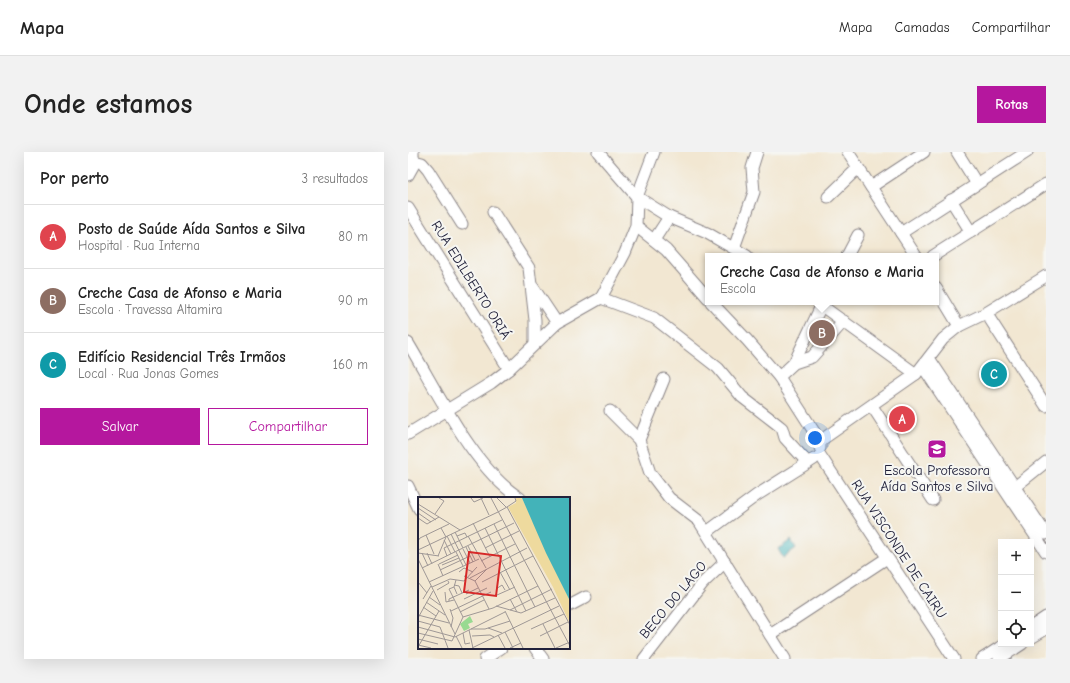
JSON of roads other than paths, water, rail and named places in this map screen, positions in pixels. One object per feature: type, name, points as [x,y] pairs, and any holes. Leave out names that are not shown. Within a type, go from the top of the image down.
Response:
[{"type":"street","points":[[598,152],[637,197],[669,216],[707,233],[742,253]]},
{"type":"street","points":[[408,434],[491,383],[510,369],[557,323],[601,298],[625,253],[636,226],[637,197],[654,152]]},
{"type":"street","points":[[734,248],[754,192],[752,168],[757,152]]},
{"type":"street","points":[[848,152],[914,253]]},
{"type":"street","points":[[871,187],[924,152]]},
{"type":"street","points":[[957,152],[977,184]]},
{"type":"street","points":[[901,233],[1027,152]]},
{"type":"street","points":[[408,175],[413,166],[413,157]]},
{"type":"street","points":[[413,157],[422,163],[428,170],[462,224]]},
{"type":"street","points":[[828,197],[858,168]]},
{"type":"street","points":[[938,253],[1046,184]]},
{"type":"street","points":[[952,200],[971,232]]},
{"type":"street","name":"RUA EDILBERTO ORIÁ","points":[[408,208],[510,369]]},
{"type":"street","points":[[493,212],[527,262],[532,284],[535,343]]},
{"type":"street","points":[[654,240],[669,216]]},
{"type":"street","points":[[636,226],[654,240],[681,265],[705,294]]},
{"type":"street","points":[[849,253],[858,235]]},
{"type":"street","points":[[820,441],[872,406],[923,366],[943,339],[959,326],[986,312],[1046,276]]},
{"type":"street","points":[[532,284],[557,323]]},
{"type":"street","points":[[939,293],[959,326]]},
{"type":"street","points":[[601,298],[649,315],[682,338],[718,368],[742,397],[782,428],[785,438],[808,463]]},
{"type":"street","points":[[707,532],[752,499],[820,455],[820,441],[779,377],[748,340],[714,305]]},
{"type":"street","points":[[779,377],[794,363],[823,305]]},
{"type":"street","points":[[824,305],[844,320],[923,366],[1012,489],[1044,537],[1046,552]]},
{"type":"street","points":[[986,312],[1046,406]]},
{"type":"street","points":[[794,363],[812,357],[844,320]]},
{"type":"street","points":[[408,343],[470,445],[495,477],[509,491],[518,497]]},
{"type":"street","points":[[639,440],[664,379]]},
{"type":"street","points":[[872,406],[933,500]]},
{"type":"street","points":[[610,411],[639,440],[653,478],[669,498],[699,520],[785,659]]},
{"type":"street","name":"RUA VISCONDE DE CAIRU","points":[[820,455],[954,659]]},
{"type":"street","points":[[1012,489],[1046,462]]},
{"type":"street","points":[[408,486],[418,507]]},
{"type":"street","points":[[770,634],[887,558]]},
{"type":"street","name":"BECO DO LAGO","points":[[644,659],[703,583],[725,562]]},
{"type":"street","points":[[570,605],[586,597]]},
{"type":"street","points":[[1034,625],[1046,617]]},
{"type":"street","points":[[1034,636],[1046,629]]},
{"type":"street","points":[[982,659],[1000,647]]},
{"type":"street","points":[[999,659],[1017,647]]},
{"type":"street","points":[[485,659],[500,649]]},
{"type":"street","points":[[536,649],[543,659]]},
{"type":"water","points":[[791,540],[796,548],[783,558],[778,549]]},
{"type":"place","name":"Creche Casa de Afonso e Maria","points":[[822,333]]},
{"type":"place","name":"Edifício Residencial Três Irmãos","points":[[994,374]]},
{"type":"place","name":"Posto de Saúde Aída Santos e Silva","points":[[902,419]]},
{"type":"place","name":"Escola Professora Aída Santos e Silva","points":[[937,449]]}]
